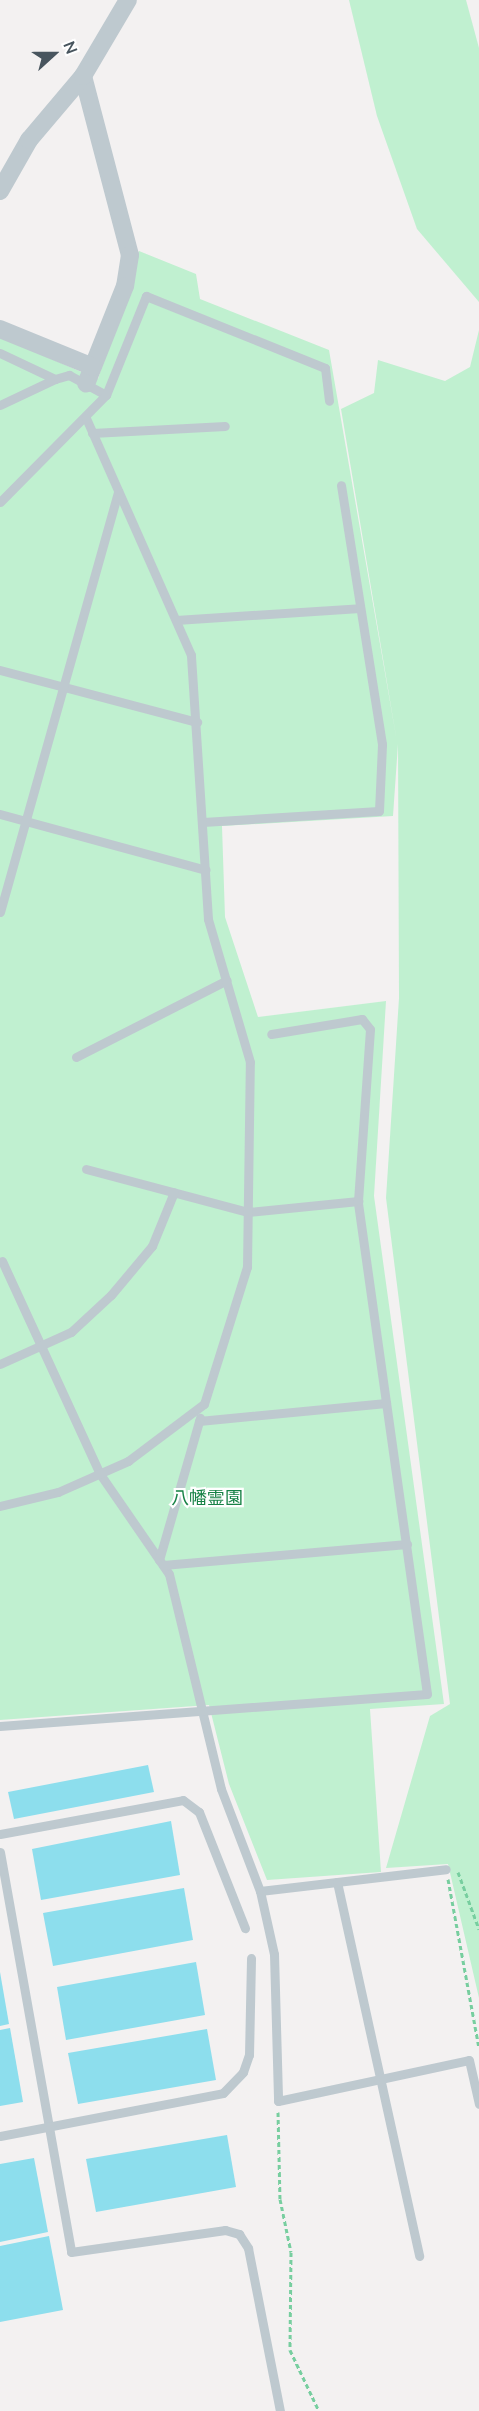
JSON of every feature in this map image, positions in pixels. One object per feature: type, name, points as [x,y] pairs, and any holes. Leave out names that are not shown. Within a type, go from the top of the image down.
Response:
[{"type":"street","points":[[0,191],[30,140],[83,76],[128,0]]},
{"type":"street","points":[[83,76],[130,255],[124,286],[86,384]]},
{"type":"street","points":[[0,329],[93,367]]},
{"type":"lane","points":[[0,502],[86,418],[106,395],[146,296],[325,368],[329,401]]},
{"type":"lane","points":[[0,353],[55,379]]},
{"type":"lane","points":[[0,405],[55,379],[69,375],[106,395]]},
{"type":"lane","points":[[86,418],[191,655],[208,919],[250,1062],[247,1267],[199,1421],[161,1563]]},
{"type":"lane","points":[[92,433],[225,426]]},
{"type":"lane","points":[[203,822],[379,811],[382,744],[341,485]]},
{"type":"lane","points":[[0,912],[118,491]]},
{"type":"lane","points":[[176,620],[360,608]]},
{"type":"lane","points":[[0,670],[197,722]]},
{"type":"lane","points":[[0,814],[206,870]]},
{"type":"lane","points":[[76,1058],[226,980]]},
{"type":"lane","points":[[0,1726],[201,1715],[427,1694],[358,1201],[368,1024],[362,1019],[271,1034]]},
{"type":"lane","points":[[86,1169],[248,1212],[358,1201]]},
{"type":"lane","points":[[0,1364],[43,1349],[78,1327],[129,1277],[161,1228],[174,1192]]},
{"type":"lane","points":[[2,1261],[100,1474],[161,1563],[221,1790],[260,1891],[274,1954],[278,2101],[469,2060],[479,2104]]},
{"type":"lane","points":[[199,1421],[386,1403]]},
{"type":"lane","points":[[0,1506],[100,1474],[148,1449],[204,1404]]},
{"type":"lane","points":[[161,1563],[407,1544]]},
{"type":"lane","points":[[0,1834],[183,1800],[199,1812],[244,1928]]},
{"type":"lane","points":[[0,1852],[71,2252],[225,2230],[243,2240],[280,2411]]},
{"type":"lane","points":[[260,1891],[446,1869]]},
{"type":"lane","points":[[337,1882],[419,2256]]},
{"type":"lane","points":[[0,2136],[223,2093],[243,2072],[249,2055],[250,1958]]},
{"type":"path","points":[[479,1929],[457,1869],[446,1869],[479,2048]]},
{"type":"path","points":[[278,2101],[280,2199],[291,2252],[290,2350],[319,2411]]},
{"type":"green space","points":[[349,0],[466,0],[479,48],[479,302],[417,229],[377,116]]},
{"type":"green space","name":"八幡霊園","points":[[139,251],[196,274],[200,299],[329,350],[397,742],[341,409],[374,393],[378,360],[445,381],[470,367],[479,330],[479,1998],[448,1864],[386,1868],[430,1716],[450,1704],[386,1198],[399,998],[398,744],[393,816],[222,826],[225,917],[258,1017],[386,1001],[374,1196],[444,1704],[370,1709],[381,1872],[267,1880],[229,1784],[209,1705],[0,1720],[0,337],[98,379]]},
{"type":"water","points":[[148,1765],[154,1792],[14,1819],[8,1792]]},
{"type":"water","points":[[171,1821],[180,1875],[41,1900],[32,1849]]},
{"type":"water","points":[[184,1888],[193,1940],[53,1966],[43,1913]]},
{"type":"water","points":[[196,1962],[205,2015],[66,2040],[57,1987]]},
{"type":"water","points":[[0,1972],[9,2024],[0,2026]]},
{"type":"water","points":[[10,2028],[23,2102],[0,2106],[0,2030]]},
{"type":"water","points":[[207,2029],[216,2080],[78,2104],[68,2053]]},
{"type":"water","points":[[227,2135],[236,2187],[96,2212],[86,2159]]},
{"type":"water","points":[[34,2158],[48,2232],[0,2242],[0,2164]]},
{"type":"water","points":[[49,2236],[63,2310],[0,2322],[0,2246]]}]
